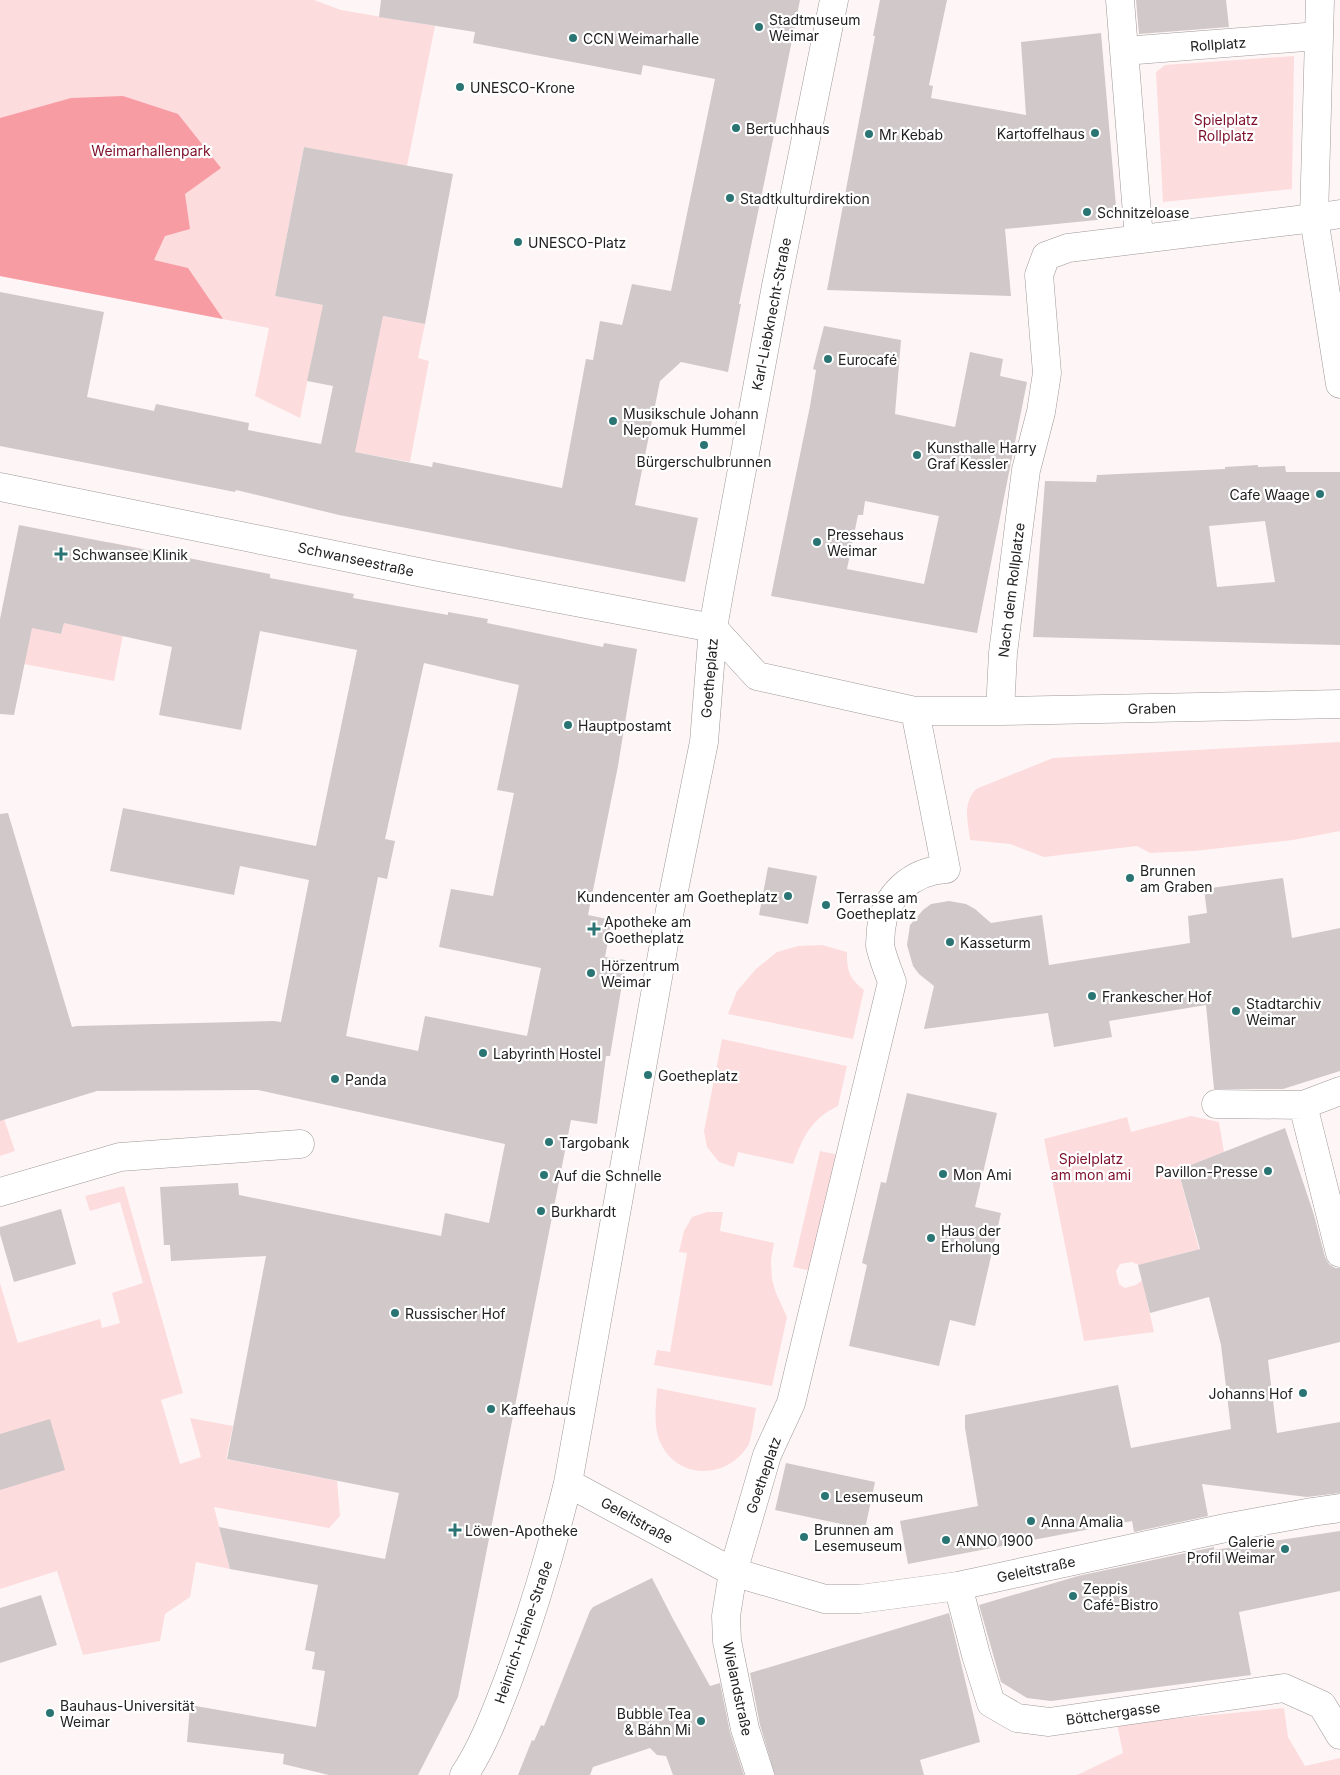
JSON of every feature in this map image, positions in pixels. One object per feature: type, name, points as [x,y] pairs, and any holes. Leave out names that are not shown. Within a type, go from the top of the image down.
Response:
[{"type":"street","name":"Karl-Liebknecht-Straße","points":[[713,628],[776,286],[834,0]]},
{"type":"street","points":[[1120,0],[1139,239],[1327,216]]},
{"type":"street","points":[[1320,0],[1318,36],[1327,216],[1340,384]]},
{"type":"street","name":"Rollplatz","points":[[1124,52],[1318,36]]},
{"type":"street","name":"Nach dem Rollplatze","points":[[1000,712],[1003,653],[1026,470],[1041,412],[1047,373],[1039,275],[1046,256],[1068,248],[1139,239]]},
{"type":"street","name":"Schwanseestraße","points":[[0,487],[433,575],[713,628]]},
{"type":"street","name":"Goetheplatz","points":[[713,628],[757,676],[915,712],[964,712]]},
{"type":"street","name":"Goetheplatz","points":[[568,1482],[670,910],[704,742],[713,628]]},
{"type":"street","name":"Graben","points":[[964,712],[1340,704]]},
{"type":"street","name":"Goetheplatz","points":[[723,1573],[767,1455],[791,1403],[892,982],[880,944],[882,922],[888,903],[899,889],[913,878],[934,870],[946,869],[915,712]]},
{"type":"street","points":[[1216,1104],[1303,1105],[1340,1091]]},
{"type":"street","points":[[1303,1105],[1340,1253]]},
{"type":"street","points":[[0,1192],[120,1157],[300,1144]]},
{"type":"street","name":"Geleitstraße","points":[[568,1482],[723,1573],[824,1599],[860,1599],[958,1586],[1230,1528],[1340,1508]]},
{"type":"street","name":"Heinrich-Heine-Straße","points":[[464,1775],[495,1715],[521,1645],[550,1555],[568,1482]]},
{"type":"street","name":"Wielandstraße","points":[[723,1573],[727,1641],[745,1729],[760,1775]]},
{"type":"street","name":"Böttchergasse","points":[[958,1586],[976,1656],[991,1703],[1017,1718],[1049,1722],[1284,1688],[1322,1706],[1340,1735]]},
{"type":"green space","name":"Weimarhallenpark","points":[[0,0],[314,0],[341,10],[435,26],[407,166],[304,147],[275,296],[425,324],[418,358],[429,361],[410,462],[355,452],[320,338],[316,338],[300,418],[255,396],[269,328],[0,276]]},
{"type":"green space","name":"Spielplatz Rollplatz","points":[[1294,56],[1292,189],[1163,202],[1156,72],[1165,65]]},
{"type":"green space","points":[[123,96],[178,114],[221,168],[185,194],[190,229],[165,236],[154,260],[188,268],[223,319],[0,276],[0,118],[71,98]]},
{"type":"green space","points":[[108,542],[140,548],[114,681],[24,664],[34,617],[45,618],[42,630],[61,634],[64,623],[92,629]]},
{"type":"green space","points":[[1340,742],[1340,831],[1293,840],[1194,851],[1150,853],[1137,846],[1044,857],[1010,844],[970,840],[967,807],[976,789],[1053,758]]},
{"type":"green space","points":[[822,945],[847,952],[850,974],[855,982],[864,990],[853,1039],[728,1014],[737,991],[756,969],[777,952],[798,946]]},
{"type":"green space","points":[[722,1039],[847,1066],[838,1106],[821,1117],[809,1130],[800,1145],[793,1164],[738,1152],[734,1167],[719,1162],[707,1147],[704,1131]]},
{"type":"green space","points":[[0,1107],[15,1151],[0,1156]]},
{"type":"green space","name":"Spielplatz am mon ami","points":[[1191,1116],[1219,1122],[1224,1152],[1178,1170],[1199,1249],[1139,1265],[1132,1262],[1120,1264],[1116,1271],[1119,1284],[1125,1288],[1136,1285],[1142,1280],[1154,1332],[1084,1341],[1044,1139],[1127,1117],[1131,1132]]},
{"type":"green space","points":[[820,1151],[839,1155],[812,1271],[793,1267]]},
{"type":"green space","points":[[124,1186],[183,1393],[161,1400],[180,1464],[201,1457],[190,1418],[233,1426],[226,1459],[337,1481],[340,1516],[329,1528],[214,1507],[230,1569],[196,1562],[190,1597],[165,1614],[160,1641],[83,1655],[57,1571],[0,1589],[0,1283],[18,1343],[100,1319],[102,1328],[120,1323],[112,1293],[143,1283],[120,1202],[90,1211],[85,1196]]},
{"type":"green space","points":[[707,1212],[723,1212],[720,1231],[774,1243],[771,1260],[772,1280],[787,1317],[772,1386],[654,1365],[657,1350],[670,1352],[687,1253],[679,1252],[684,1231],[692,1217]]},
{"type":"green space","points":[[657,1388],[756,1408],[748,1446],[739,1457],[715,1470],[702,1471],[690,1469],[678,1463],[668,1454],[660,1442],[656,1429]]},
{"type":"green space","points":[[1284,1708],[1288,1737],[1305,1766],[1340,1758],[1340,1775],[1077,1775],[1123,1753],[1117,1724]]},
{"type":"building","points":[[381,0],[800,0],[739,304],[741,304],[728,372],[681,362],[660,381],[635,505],[698,518],[685,582],[339,515],[236,490],[235,492],[0,446],[0,292],[104,312],[87,397],[154,411],[156,404],[249,423],[248,430],[321,444],[333,386],[307,381],[323,305],[275,296],[304,147],[453,174],[425,324],[383,316],[355,452],[432,467],[433,462],[562,488],[586,359],[593,360],[600,321],[622,325],[632,284],[671,291],[715,79],[643,65],[641,75],[473,43],[475,32],[379,17]]},
{"type":"building","points":[[880,0],[947,0],[929,85],[933,86],[931,98],[1026,115],[1021,42],[1101,33],[1117,218],[1005,229],[1011,296],[827,290],[875,36],[873,36]]},
{"type":"building","points":[[1136,0],[1226,0],[1229,27],[1139,34]]},
{"type":"building","points":[[824,326],[901,340],[895,414],[955,427],[970,352],[1003,359],[1000,376],[1027,382],[977,633],[771,596],[810,406],[816,370],[813,369]],"holes":[[[865,501],[939,516],[924,584],[847,569],[858,515],[863,515]]]},
{"type":"building","points":[[1285,466],[1286,472],[1340,472],[1340,645],[1033,637],[1045,481],[1096,482],[1097,475],[1225,469],[1225,467]],"holes":[[[1265,521],[1275,582],[1217,587],[1209,526]]]},
{"type":"building","points":[[19,525],[270,574],[270,578],[354,594],[353,598],[448,615],[448,612],[488,619],[487,623],[603,647],[604,643],[637,649],[618,766],[588,915],[612,920],[605,957],[626,960],[610,1056],[606,1056],[597,1124],[571,1120],[458,1697],[418,1775],[329,1775],[283,1764],[284,1754],[187,1742],[190,1705],[316,1727],[325,1671],[312,1669],[315,1652],[305,1650],[318,1585],[230,1569],[219,1527],[385,1559],[399,1493],[227,1459],[266,1256],[171,1261],[170,1245],[164,1245],[160,1187],[238,1183],[239,1195],[441,1236],[445,1213],[489,1223],[505,1144],[258,1090],[97,1091],[0,1121],[0,814],[8,813],[72,1027],[281,1022],[309,880],[240,866],[234,895],[110,871],[123,808],[316,846],[357,650],[260,631],[241,730],[159,715],[172,647],[64,623],[61,634],[32,628],[14,715],[0,714],[0,619]],"holes":[[[424,663],[519,685],[497,790],[514,793],[493,896],[451,889],[439,947],[541,968],[527,1036],[425,1016],[418,1051],[346,1036],[378,877],[387,879],[395,841],[385,839]]]},
{"type":"building","name":"Kundencenter am Goetheplatz","points":[[768,867],[817,876],[808,924],[759,915]]},
{"type":"building","points":[[1283,878],[1292,938],[1340,928],[1340,1071],[1283,1089],[1214,1089],[1206,1005],[1109,1021],[1112,1037],[1054,1047],[1048,1013],[924,1029],[934,986],[919,974],[913,966],[907,945],[910,925],[931,904],[949,901],[966,904],[991,923],[1042,915],[1049,965],[1190,943],[1188,916],[1207,913],[1204,889]]},
{"type":"building","name":"Haus der Erholung","points":[[907,1093],[997,1113],[975,1207],[1001,1213],[975,1326],[950,1320],[939,1366],[849,1346],[867,1265],[862,1263],[881,1182],[886,1183]]},
{"type":"building","points":[[1285,1128],[1314,1215],[1325,1257],[1329,1264],[1335,1268],[1340,1268],[1340,1342],[1268,1360],[1277,1433],[1340,1422],[1340,1493],[1307,1497],[1202,1484],[1208,1516],[1134,1532],[1132,1521],[908,1564],[900,1521],[978,1506],[965,1428],[965,1415],[1118,1385],[1131,1448],[1231,1429],[1221,1345],[1209,1297],[1150,1313],[1138,1265],[1200,1249],[1178,1170]]},
{"type":"building","points":[[61,1209],[76,1264],[14,1282],[0,1234],[0,1227]]},
{"type":"building","points":[[50,1419],[65,1470],[0,1490],[0,1434]]},
{"type":"building","name":"Lesemuseum","points":[[786,1463],[875,1482],[865,1529],[775,1510]]},
{"type":"building","points":[[1340,1531],[1340,1591],[1239,1612],[1251,1675],[1051,1701],[1027,1698],[1001,1682],[979,1605],[1078,1576],[1214,1547],[1214,1550]]},
{"type":"building","points":[[652,1578],[710,1686],[720,1683],[730,1732],[744,1775],[673,1775],[666,1756],[657,1755],[650,1748],[593,1767],[590,1775],[518,1775],[532,1740],[534,1741],[541,1725],[544,1726],[590,1611],[593,1607]]},
{"type":"building","points":[[41,1595],[57,1645],[0,1663],[0,1608]]},
{"type":"building","points":[[949,1613],[980,1742],[920,1760],[924,1775],[775,1775],[760,1725],[750,1673]]},
{"type":"place","name":"Stadtmuseum Weimar","points":[[759,27]]},
{"type":"place","name":"CCN Weimarhalle","points":[[573,38]]},
{"type":"place","name":"UNESCO-Krone","points":[[460,87]]},
{"type":"place","name":"Bertuchhaus","points":[[736,128]]},
{"type":"place","name":"Kartoffelhaus","points":[[1095,133]]},
{"type":"place","name":"Mr Kebab","points":[[869,134]]},
{"type":"place","name":"Stadtkulturdirektion","points":[[730,198]]},
{"type":"place","name":"Schnitzeloase","points":[[1087,212]]},
{"type":"place","name":"UNESCO-Platz","points":[[518,242]]},
{"type":"place","name":"Eurocafé","points":[[828,359]]},
{"type":"place","name":"Musikschule Johann Nepomuk Hummel","points":[[613,421]]},
{"type":"place","name":"Bürgerschulbrunnen","points":[[704,445]]},
{"type":"place","name":"Kunsthalle Harry Graf Kessler","points":[[917,455]]},
{"type":"place","name":"Cafe Waage","points":[[1320,494]]},
{"type":"place","name":"Pressehaus Weimar","points":[[817,542]]},
{"type":"place","name":"Schwansee Klinik","points":[[61,554]]},
{"type":"place","name":"Hauptpostamt","points":[[568,725]]},
{"type":"place","name":"Brunnen am Graben","points":[[1130,878]]},
{"type":"place","name":"Kundencenter am Goetheplatz","points":[[788,896]]},
{"type":"place","name":"Terrasse am Goetheplatz","points":[[826,905]]},
{"type":"place","name":"Apotheke am Goetheplatz","points":[[594,929]]},
{"type":"place","name":"Kasseturm","points":[[950,942]]},
{"type":"place","name":"Hörzentrum Weimar","points":[[591,973]]},
{"type":"place","name":"Frankescher Hof","points":[[1092,996]]},
{"type":"place","name":"Stadtarchiv Weimar","points":[[1236,1011]]},
{"type":"place","name":"Labyrinth Hostel","points":[[483,1053]]},
{"type":"place","name":"Goetheplatz","points":[[648,1075]]},
{"type":"place","name":"Panda","points":[[335,1079]]},
{"type":"place","name":"Targobank","points":[[549,1142]]},
{"type":"place","name":"Pavillon-Presse","points":[[1268,1171]]},
{"type":"place","name":"Mon Ami","points":[[943,1174]]},
{"type":"place","name":"Auf die Schnelle","points":[[544,1175]]},
{"type":"place","name":"Burkhardt","points":[[541,1211]]},
{"type":"place","name":"Haus der Erholung","points":[[931,1238]]},
{"type":"place","name":"Russischer Hof","points":[[395,1313]]},
{"type":"place","name":"Johanns Hof","points":[[1303,1393]]},
{"type":"place","name":"Kaffeehaus","points":[[491,1409]]},
{"type":"place","name":"Lesemuseum","points":[[825,1496]]},
{"type":"place","name":"Anna Amalia","points":[[1031,1521]]},
{"type":"place","name":"Löwen-Apotheke","points":[[455,1530]]},
{"type":"place","name":"Brunnen am Lesemuseum","points":[[804,1537]]},
{"type":"place","name":"ANNO 1900","points":[[946,1540]]},
{"type":"place","name":"Galerie Profil Weimar","points":[[1285,1549]]},
{"type":"place","name":"Zeppis Café-Bistro","points":[[1073,1596]]},
{"type":"place","name":"Bauhaus-Universität Weimar","points":[[50,1713]]},
{"type":"place","name":"Bubble Tea & Báhn Mi","points":[[701,1721]]}]
